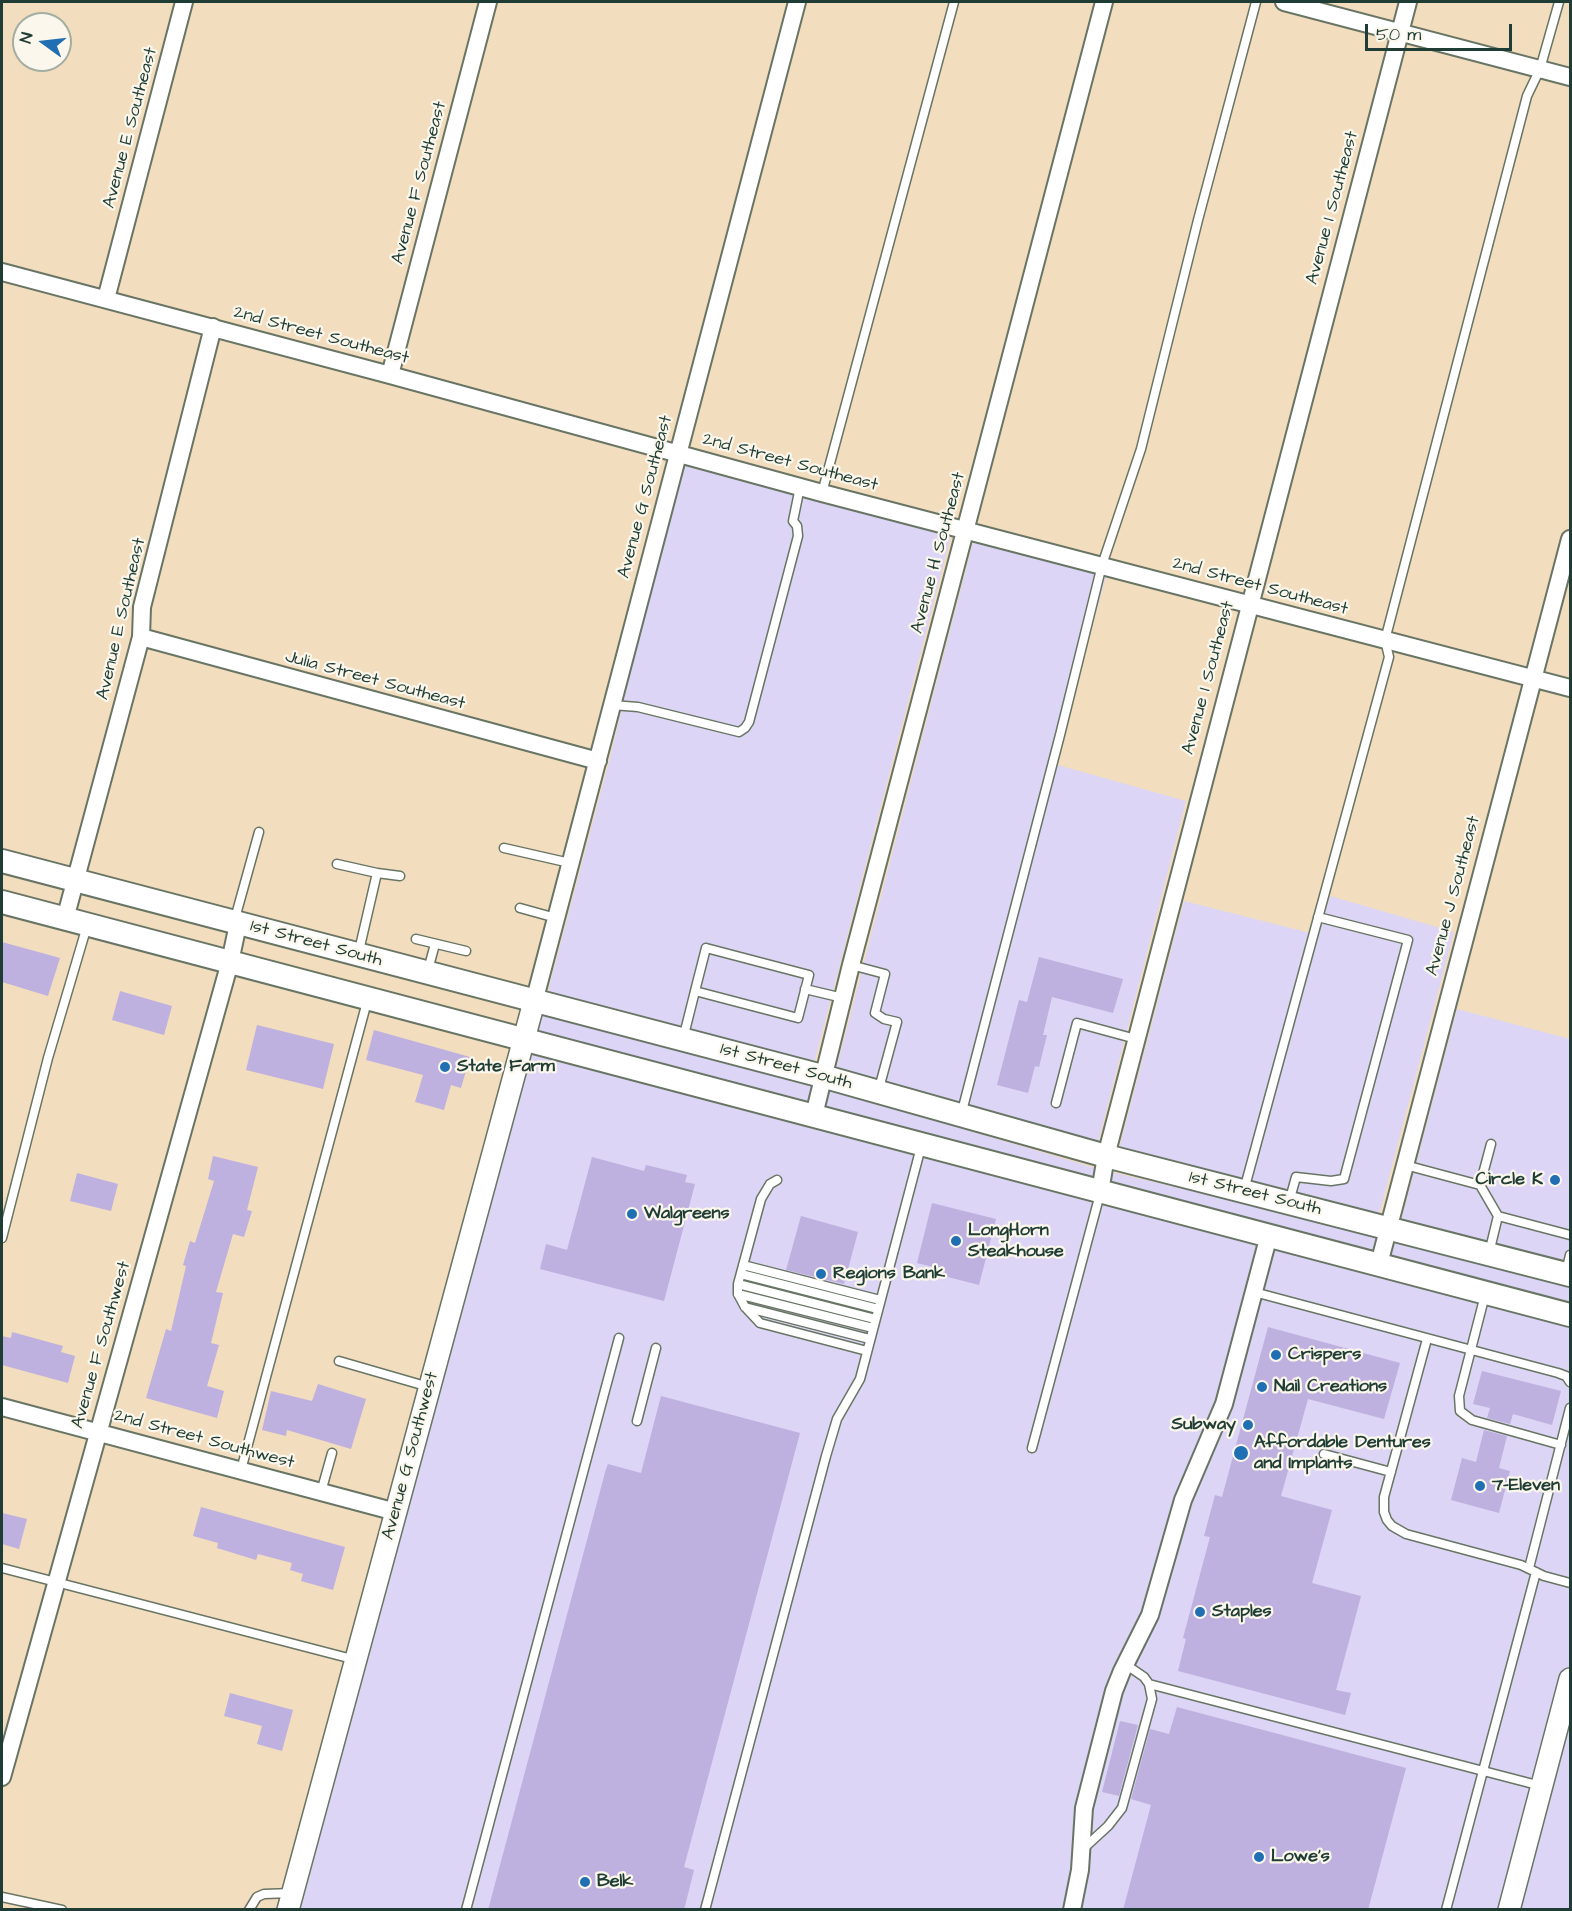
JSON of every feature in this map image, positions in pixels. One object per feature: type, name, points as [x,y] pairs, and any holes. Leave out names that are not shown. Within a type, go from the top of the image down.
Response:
[{"type":"main road","name":"1st Street South","points":[[2,861],[822,1077],[1106,1156],[1489,1254],[1569,1268]]},
{"type":"main road","name":"1st Street South","points":[[2,902],[1570,1315]]},
{"type":"street","name":"Avenue E Southeast","points":[[106,299],[184,2]]},
{"type":"street","name":"Avenue F Southeast","points":[[390,375],[488,2]]},
{"type":"street","name":"Avenue G Southeast","points":[[534,1002],[797,2]]},
{"type":"street","name":"Avenue H Southeast","points":[[814,1115],[851,965],[1104,2]]},
{"type":"street","points":[[1284,2],[1570,78]]},
{"type":"street","name":"Avenue I Southeast","points":[[1100,1191],[1106,1156],[1136,1039],[1408,2]]},
{"type":"street","name":"2nd Street Southeast","points":[[2,272],[213,327],[822,493],[1570,688]]},
{"type":"street","name":"Avenue E Southeast","points":[[65,919],[141,637],[142,607],[213,327]]},
{"type":"street","name":"Avenue J Southeast","points":[[1379,1264],[1570,539]]},
{"type":"street","name":"Julia Street Southeast","points":[[141,637],[598,761]]},
{"type":"street","name":"Avenue F Southwest","points":[[2,1777],[4,1759],[57,1583],[230,962],[236,923]]},
{"type":"street","name":"Avenue G Southwest","points":[[290,1901],[534,1002]]},
{"type":"street","points":[[1072,1910],[1078,1881],[1087,1794],[1114,1691],[1150,1615],[1183,1500],[1224,1404],[1269,1235]]},
{"type":"street","name":"2nd Street Southwest","points":[[2,1407],[396,1512]]},
{"type":"street","points":[[1509,1910],[1570,1685]]},
{"type":"lane","points":[[822,493],[954,2]]},
{"type":"lane","points":[[961,1115],[1102,565],[1141,449],[1198,220],[1256,2]]},
{"type":"lane","points":[[1244,1191],[1389,657],[1385,640],[1527,96],[1540,69],[1559,2]]},
{"type":"lane","points":[[612,705],[638,707],[739,732],[745,728],[749,722],[798,536],[797,526],[793,521],[800,487]]},
{"type":"lane","points":[[236,923],[260,832]]},
{"type":"lane","points":[[504,848],[570,863]]},
{"type":"lane","points":[[337,864],[400,876]]},
{"type":"lane","points":[[358,955],[377,873]]},
{"type":"lane","points":[[520,908],[556,918]]},
{"type":"lane","points":[[1289,1203],[1296,1177],[1344,1179],[1408,940],[1318,916]]},
{"type":"lane","points":[[2,1238],[48,1058],[87,924]]},
{"type":"lane","points":[[416,939],[466,951]]},
{"type":"lane","points":[[427,973],[435,944]]},
{"type":"lane","points":[[682,1040],[706,948],[809,975],[798,1018],[695,991]]},
{"type":"lane","points":[[851,965],[885,974],[875,1013],[897,1022],[878,1092]]},
{"type":"lane","points":[[805,989],[843,998]]},
{"type":"lane","points":[[241,1470],[368,997]]},
{"type":"lane","points":[[1056,1103],[1077,1023],[1136,1039]]},
{"type":"lane","points":[[705,1910],[826,1456],[837,1419],[860,1378],[922,1144]]},
{"type":"lane","points":[[1480,1185],[1491,1144]]},
{"type":"lane","points":[[1404,1165],[1480,1185],[1498,1216],[1489,1254]]},
{"type":"lane","points":[[777,1180],[770,1185],[761,1199],[738,1284],[738,1294],[745,1307],[760,1323],[867,1351]]},
{"type":"lane","points":[[1032,1449],[1100,1191]]},
{"type":"lane","points":[[1498,1216],[1570,1235]]},
{"type":"lane","points":[[742,1269],[878,1309]]},
{"type":"lane","points":[[738,1284],[878,1309]]},
{"type":"lane","points":[[1254,1292],[1558,1373],[1566,1376],[1570,1382]]},
{"type":"lane","points":[[1485,1293],[1459,1396],[1460,1411],[1472,1420],[1561,1445]]},
{"type":"lane","points":[[738,1294],[873,1328]]},
{"type":"lane","points":[[745,1307],[870,1339]]},
{"type":"lane","points":[[466,1910],[619,1338]]},
{"type":"lane","points":[[1427,1339],[1384,1497],[1384,1512],[1392,1526],[1398,1531],[1532,1570],[1570,1584]]},
{"type":"lane","points":[[637,1421],[656,1348]]},
{"type":"lane","points":[[339,1361],[430,1387]]},
{"type":"lane","points":[[1446,1910],[1483,1771],[1570,1408]]},
{"type":"lane","points":[[321,1492],[332,1453]]},
{"type":"lane","points":[[1324,1454],[1391,1472]]},
{"type":"lane","points":[[2,1568],[356,1660]]},
{"type":"lane","points":[[1081,1851],[1108,1826],[1122,1808],[1152,1699],[1149,1684],[1144,1677],[1125,1664]]},
{"type":"lane","points":[[1149,1684],[1542,1787]]},
{"type":"lane","points":[[249,1910],[257,1897],[264,1894],[290,1901]]},
{"type":"lane","points":[[2,1897],[62,1910]]},
{"type":"shaded area","points":[[685,466],[951,536],[814,1064],[547,995]]},
{"type":"shaded area","points":[[973,542],[1106,577],[1054,764],[1186,801],[1098,1143],[836,1070]]},
{"type":"shaded area","points":[[1330,896],[1454,932],[1379,1215],[1119,1149],[1184,901],[1318,935]]},
{"type":"shaded area","points":[[534,1002],[1102,1170],[1570,1278],[1570,1679],[1509,1909],[288,1910]]},
{"type":"shaded area","points":[[1457,1009],[1570,1039],[1570,1265],[1401,1221]]},
{"type":"shaded area","points":[[1570,1722],[1570,1909],[1521,1909]]},
{"type":"building","points":[[2,942],[60,958],[48,996],[2,982]]},
{"type":"building","points":[[1039,957],[1123,979],[1113,1013],[1052,997],[1043,1035],[1047,1035],[1039,1067],[1035,1066],[1028,1093],[997,1085],[1019,1000],[1027,1002]]},
{"type":"building","points":[[120,991],[172,1006],[164,1035],[112,1020]]},
{"type":"building","points":[[257,1025],[334,1044],[323,1089],[246,1070]]},
{"type":"building","points":[[374,1030],[470,1057],[461,1088],[451,1085],[444,1110],[415,1102],[423,1075],[366,1060]]},
{"type":"building","points":[[213,1156],[258,1167],[247,1210],[252,1211],[244,1237],[233,1234],[216,1292],[223,1293],[211,1343],[219,1345],[207,1386],[224,1391],[217,1418],[146,1398],[166,1329],[171,1331],[186,1266],[183,1265],[190,1241],[195,1243],[214,1181],[208,1179]]},
{"type":"building","name":"Walgreens","points":[[592,1157],[644,1171],[646,1165],[687,1175],[685,1182],[695,1184],[664,1301],[540,1269],[546,1244],[567,1250]]},
{"type":"building","points":[[77,1173],[118,1184],[111,1211],[70,1201]]},
{"type":"building","name":"LongHorn Steakhouse","points":[[932,1203],[996,1219],[979,1285],[944,1276],[945,1270],[917,1263]]},
{"type":"building","name":"Regions Bank","points":[[801,1216],[858,1232],[844,1284],[786,1270]]},
{"type":"building","points":[[1268,1327],[1400,1363],[1384,1419],[1308,1399],[1281,1496],[1332,1510],[1312,1583],[1361,1596],[1336,1690],[1351,1693],[1345,1715],[1178,1671],[1186,1639],[1183,1638],[1210,1537],[1204,1536],[1215,1495],[1222,1497]]},
{"type":"building","points":[[12,1332],[63,1346],[61,1352],[75,1356],[68,1383],[2,1365],[2,1336],[11,1338]]},
{"type":"building","points":[[1482,1371],[1561,1391],[1552,1425],[1513,1414],[1510,1424],[1487,1418],[1490,1408],[1473,1404]]},
{"type":"building","points":[[318,1384],[366,1399],[351,1449],[287,1430],[286,1436],[262,1430],[271,1391],[312,1401]]},
{"type":"building","points":[[661,1396],[800,1433],[684,1867],[694,1870],[684,1910],[488,1910],[606,1469],[608,1464],[641,1473]]},
{"type":"building","name":"7-Eleven","points":[[1484,1430],[1507,1436],[1499,1468],[1510,1471],[1499,1513],[1451,1500],[1462,1458],[1476,1462]]},
{"type":"building","points":[[201,1507],[345,1547],[333,1590],[301,1581],[303,1574],[290,1570],[292,1563],[258,1554],[256,1560],[217,1548],[218,1543],[193,1536]]},
{"type":"building","points":[[2,1513],[27,1519],[19,1549],[2,1544]]},
{"type":"building","points":[[230,1693],[293,1710],[282,1751],[257,1744],[262,1726],[224,1716]]},
{"type":"building","name":"Lowe's","points":[[1177,1707],[1406,1768],[1368,1910],[1123,1910],[1151,1805],[1131,1799],[1150,1729],[1169,1734]]},
{"type":"building","points":[[1120,1721],[1138,1725],[1119,1796],[1102,1792]]},
{"type":"place","name":"State Farm","points":[[445,1067]]},
{"type":"place","name":"Circle K","points":[[1555,1180]]},
{"type":"place","name":"Walgreens","points":[[632,1214]]},
{"type":"place","name":"LongHorn Steakhouse","points":[[956,1241]]},
{"type":"place","name":"Regions Bank","points":[[821,1274]]},
{"type":"place","name":"Crispers","points":[[1276,1355]]},
{"type":"place","name":"Nail Creations","points":[[1262,1387]]},
{"type":"place","name":"Subway","points":[[1248,1425]]},
{"type":"place","name":"Affordable Dentures and Implants","points":[[1241,1453]]},
{"type":"place","name":"7-Eleven","points":[[1480,1486]]},
{"type":"place","name":"Staples","points":[[1200,1612]]},
{"type":"place","name":"Lowe's","points":[[1259,1857]]},
{"type":"place","name":"Belk","points":[[585,1882]]}]
